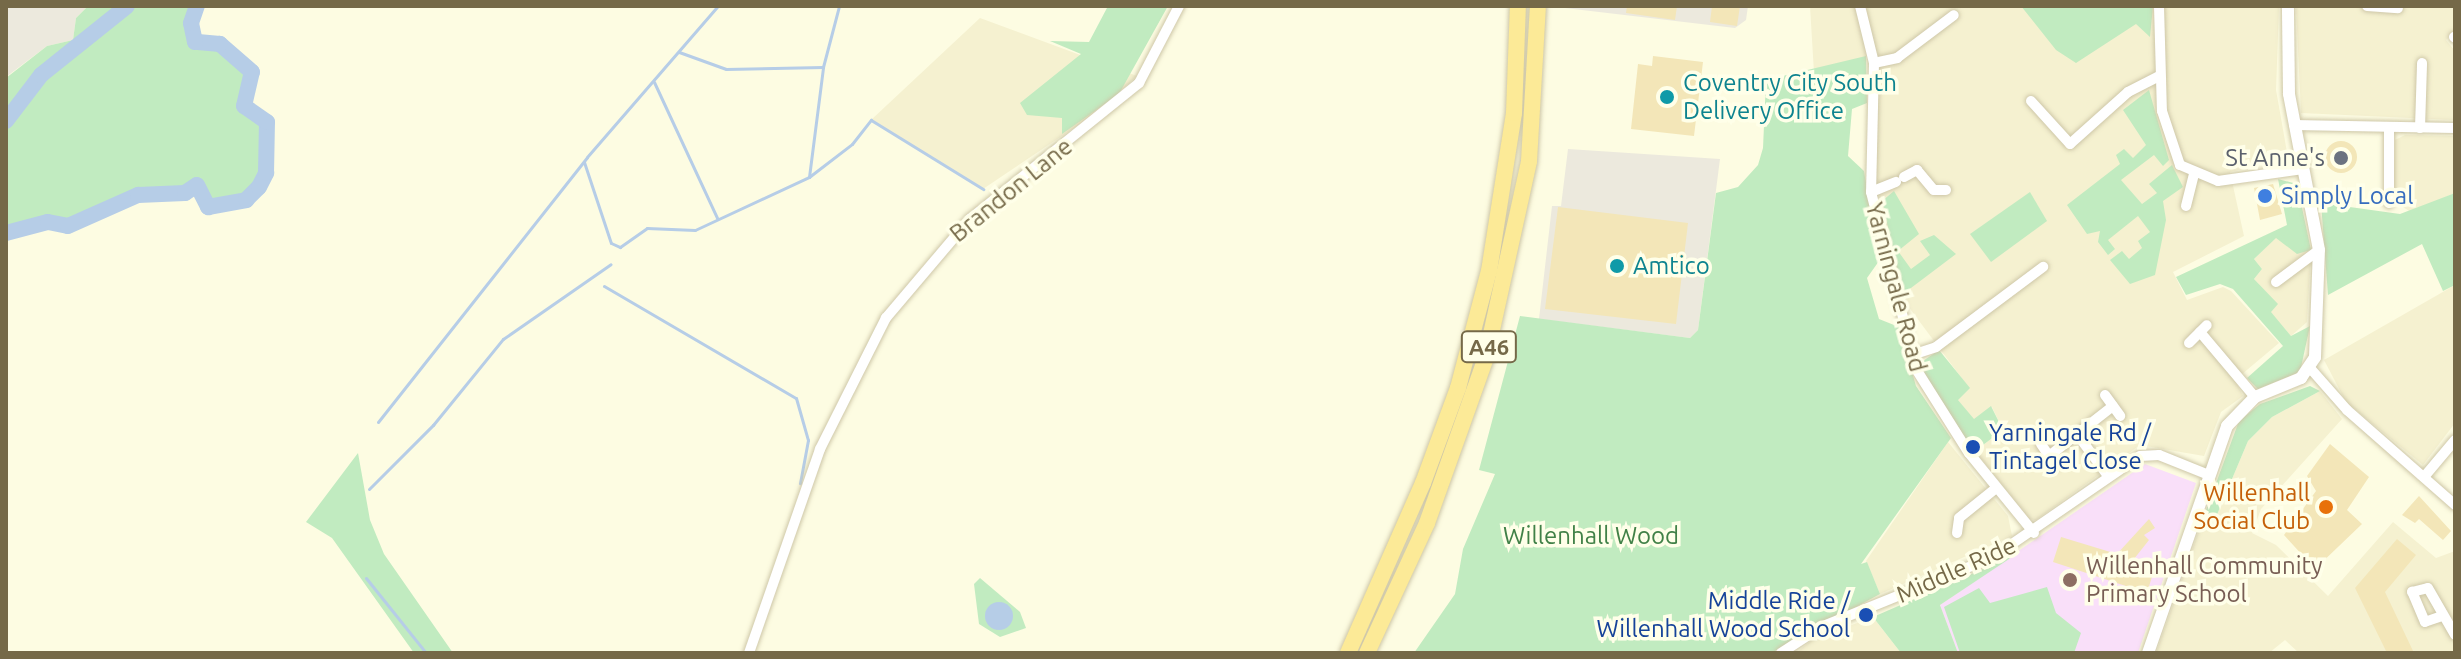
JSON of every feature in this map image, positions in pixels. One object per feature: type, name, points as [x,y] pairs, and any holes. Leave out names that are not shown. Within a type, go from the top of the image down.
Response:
[{"type":"highway","name":"A46","points":[[1348,653],[1458,388],[1507,174],[1517,6]]},
{"type":"highway","name":"A46","points":[[1367,653],[1427,523],[1486,357],[1529,161],[1539,11]]},
{"type":"street","name":"Brandon Lane","points":[[749,653],[820,449],[886,318],[970,219],[1139,83],[1179,6]]},
{"type":"street","name":"Yarningale Road","points":[[1860,6],[1874,63],[1871,192],[1912,355],[1926,392],[1996,488],[2034,533]]},
{"type":"street","points":[[2159,6],[2158,77],[2168,141],[2194,175],[2222,181],[2303,169]]},
{"type":"street","points":[[2148,653],[2227,426],[2255,397],[2295,382],[2310,368],[2319,320],[2319,250],[2294,125],[2288,6]]},
{"type":"street","points":[[2367,6],[2398,8]]},
{"type":"street","points":[[1874,63],[1897,58],[1954,15]]},
{"type":"street","points":[[2420,128],[2422,63]]},
{"type":"street","points":[[2031,101],[2070,144],[2128,92],[2158,77]]},
{"type":"street","points":[[2294,125],[2455,128]]},
{"type":"street","points":[[2389,127],[2389,203]]},
{"type":"street","points":[[1871,192],[1917,170],[1934,190],[1946,190]]},
{"type":"street","points":[[2186,206],[2194,175]]},
{"type":"street","points":[[2276,282],[2319,250]]},
{"type":"street","points":[[1912,355],[1936,347],[2043,267]]},
{"type":"street","points":[[2189,343],[2204,329],[2255,397]]},
{"type":"street","points":[[2310,368],[2347,410],[2455,505]]},
{"type":"street","points":[[2041,444],[2052,460],[2077,434],[2117,411],[2105,395]]},
{"type":"street","points":[[2077,434],[2108,476]]},
{"type":"street","points":[[2424,477],[2455,440]]},
{"type":"street","name":"Middle Ride","points":[[1781,653],[1821,627],[1971,568],[2034,533],[2108,476],[2148,455],[2209,475]]},
{"type":"street","points":[[1957,533],[1959,518],[1996,488]]},
{"type":"street","points":[[2442,616],[2455,635]]},
{"type":"shaded area","points":[[6,6],[88,6],[76,18],[73,40],[47,46],[6,77]]},
{"type":"shaded area","points":[[1748,6],[1746,20],[1735,28],[1565,8]]},
{"type":"shaded area","points":[[1810,6],[2279,6],[2276,90],[2288,158],[2230,172],[2244,236],[2173,272],[2187,300],[2223,287],[2231,291],[2279,343],[2235,380],[2243,396],[2221,412],[2204,456],[2140,445],[2036,520],[2029,519],[1975,451],[2003,430],[1992,407],[1974,420],[1957,399],[1969,388],[1905,302],[1875,178],[1878,53],[1814,73]]},
{"type":"shaded area","points":[[2296,6],[2455,6],[2455,31],[2446,40],[2455,51],[2455,120],[2301,113]]},
{"type":"shaded area","points":[[980,18],[1137,76],[1093,115],[983,189],[871,120]]},
{"type":"shaded area","points":[[2405,135],[2455,136],[2455,193],[2411,212],[2393,201],[2395,140]]},
{"type":"shaded area","points":[[1568,149],[1720,159],[1698,330],[1690,338],[1539,319],[1552,206],[1561,206]]},
{"type":"shaded area","points":[[2276,237],[2297,253],[2311,250],[2307,322],[2291,336],[2270,312],[2277,304],[2254,279],[2262,269],[2254,259]]},
{"type":"shaded area","points":[[2455,285],[2455,423],[2423,465],[2346,402],[2324,360]]},
{"type":"shaded area","points":[[2320,391],[2342,419],[2261,509],[2252,533],[2276,545],[2328,596],[2393,522],[2436,558],[2455,551],[2455,653],[2299,653],[2285,640],[2269,653],[2156,653],[2205,513],[2216,517],[2248,441],[2272,417]]},
{"type":"shaded area","points":[[1948,442],[2008,516],[2012,536],[1880,594],[1866,561]]},
{"type":"shaded area","name":"Willenhall Community Primary School","points":[[2145,464],[2196,483],[2138,653],[1958,653],[1940,605]]},
{"type":"shaded area","points":[[1873,617],[1901,653],[1796,653],[1812,640]]},
{"type":"green space","points":[[88,6],[197,6],[191,23],[195,41],[220,44],[245,62],[252,72],[244,106],[267,122],[266,173],[246,200],[208,207],[197,185],[185,193],[123,199],[104,215],[68,226],[48,222],[6,233],[6,78],[47,46],[73,40],[76,18]]},
{"type":"green space","points":[[1108,6],[1168,6],[1119,94],[1062,134],[1062,118],[1027,115],[1020,103],[1081,54],[1050,41],[1089,42]]},
{"type":"green space","points":[[2021,6],[2153,6],[2150,37],[2136,24],[2076,63],[2056,50]]},
{"type":"green space","name":"Willenhall Wood","points":[[1866,56],[1867,103],[1852,109],[1848,156],[1864,171],[1879,261],[1867,278],[1879,319],[1899,327],[1916,386],[1951,438],[1861,564],[1867,562],[1880,594],[1771,653],[1414,653],[1455,594],[1463,549],[1495,474],[1479,470],[1520,316],[1690,338],[1698,330],[1716,193],[1738,187],[1758,165],[1763,148],[1766,80]]},
{"type":"green space","points":[[2149,90],[2169,160],[2163,166],[2154,155],[2121,180],[2142,204],[2157,193],[2149,184],[2172,165],[2183,187],[2163,201],[2166,220],[2155,275],[2130,284],[2110,260],[2122,251],[2129,259],[2142,248],[2138,241],[2150,232],[2138,216],[2108,240],[2115,249],[2108,255],[2098,242],[2100,231],[2087,234],[2067,205],[2120,164],[2116,155],[2124,149],[2133,158],[2146,145],[2123,110]]},
{"type":"green space","points":[[2278,179],[2297,184],[2311,250],[2297,254],[2276,238],[2254,259],[2262,269],[2254,279],[2278,304],[2271,312],[2291,336],[2310,326],[2300,372],[2258,389],[2247,378],[2283,346],[2233,289],[2220,284],[2186,295],[2176,277],[2287,225]]},
{"type":"green space","points":[[1894,191],[1919,234],[1898,251],[1911,269],[1930,255],[1920,241],[1934,235],[1956,254],[1903,294],[1882,201]]},
{"type":"green space","points":[[2030,192],[2047,221],[1991,262],[1970,234]]},
{"type":"green space","points":[[2455,193],[2455,285],[2443,291],[2422,244],[2328,295],[2321,203],[2400,214]]},
{"type":"green space","points":[[1939,350],[1970,388],[1958,400],[1974,419],[1991,406],[2003,430],[1975,451],[1937,401],[1920,363]]},
{"type":"green space","points":[[2310,386],[2320,391],[2272,417],[2248,441],[2216,517],[2205,513],[2239,421],[2260,404]]},
{"type":"green space","points":[[358,453],[370,520],[384,554],[453,653],[414,653],[332,538],[306,522]]},
{"type":"green space","points":[[2015,555],[1940,605],[1958,653],[1901,653],[1873,617]]},
{"type":"green space","points":[[980,578],[1020,612],[1026,628],[1000,637],[979,624],[974,584]]},
{"type":"green space","points":[[2047,587],[2056,613],[2081,633],[2074,653],[1960,653],[1944,607],[1979,588],[1990,603]]},
{"type":"water","points":[[999,602],[1009,606],[1013,616],[1009,626],[999,630],[989,626],[985,616],[989,606]]},
{"type":"building","points":[[1627,6],[1677,6],[1675,20],[1626,13]]},
{"type":"building","points":[[1712,6],[1740,6],[1737,26],[1710,22]]},
{"type":"building","name":"Coventry City South Delivery Office","points":[[1653,56],[1703,62],[1694,136],[1631,129],[1638,64],[1652,66]]},
{"type":"building","name":"St Anne's","points":[[2341,141],[2353,145],[2357,157],[2353,169],[2341,173],[2329,169],[2325,157],[2329,145]]},
{"type":"building","name":"Simply Local","points":[[2273,184],[2282,214],[2260,220],[2254,188]]},
{"type":"building","name":"Amtico","points":[[1558,207],[1688,223],[1676,324],[1545,309]]},
{"type":"building","name":"Willenhall Social Club","points":[[2330,444],[2369,477],[2347,510],[2362,524],[2315,569],[2284,535],[2316,491],[2307,476]]},
{"type":"building","points":[[2419,496],[2451,531],[2443,540],[2419,519],[2415,523],[2402,515]]},
{"type":"building","points":[[2149,519],[2155,528],[2144,535],[2149,540],[2134,559],[2155,567],[2147,593],[2053,562],[2061,537],[2117,554]]},
{"type":"building","points":[[2397,539],[2416,555],[2385,592],[2414,653],[2387,653],[2355,588]]},
{"type":"waterway","points":[[6,121],[41,75],[127,6]]},
{"type":"waterway","points":[[6,233],[48,222],[68,226],[138,195],[185,193],[197,185],[208,207],[246,200],[259,187],[266,173],[267,122],[244,106],[252,72],[220,44],[195,42],[191,23],[197,6]]},
{"type":"waterway","points":[[378,422],[587,157],[718,6]]},
{"type":"waterway","points":[[809,177],[823,67],[839,6]]},
{"type":"waterway","points":[[679,52],[726,69],[823,67]]},
{"type":"waterway","points":[[654,82],[717,218]]},
{"type":"waterway","points":[[584,162],[611,243],[620,247],[647,228],[695,230],[809,177],[852,144],[871,120],[983,189]]},
{"type":"waterway","points":[[369,489],[433,425],[503,339],[611,264]]},
{"type":"waterway","points":[[604,286],[796,398],[808,440],[800,483]]},
{"type":"waterway","points":[[366,578],[426,653]]},
{"type":"place","name":"Coventry City South Delivery Office","points":[[1667,97]]},
{"type":"place","name":"St Anne's","points":[[2341,158]]},
{"type":"place","name":"Simply Local","points":[[2265,196]]},
{"type":"place","name":"Amtico","points":[[1617,266]]},
{"type":"place","name":"Yarningale Rd / Tintagel Close","points":[[1973,447]]},
{"type":"place","name":"Willenhall Social Club","points":[[2326,507]]},
{"type":"place","name":"Willenhall Community Primary School","points":[[2070,580]]},
{"type":"place","name":"Middle Ride / Willenhall Wood School","points":[[1866,615]]}]
